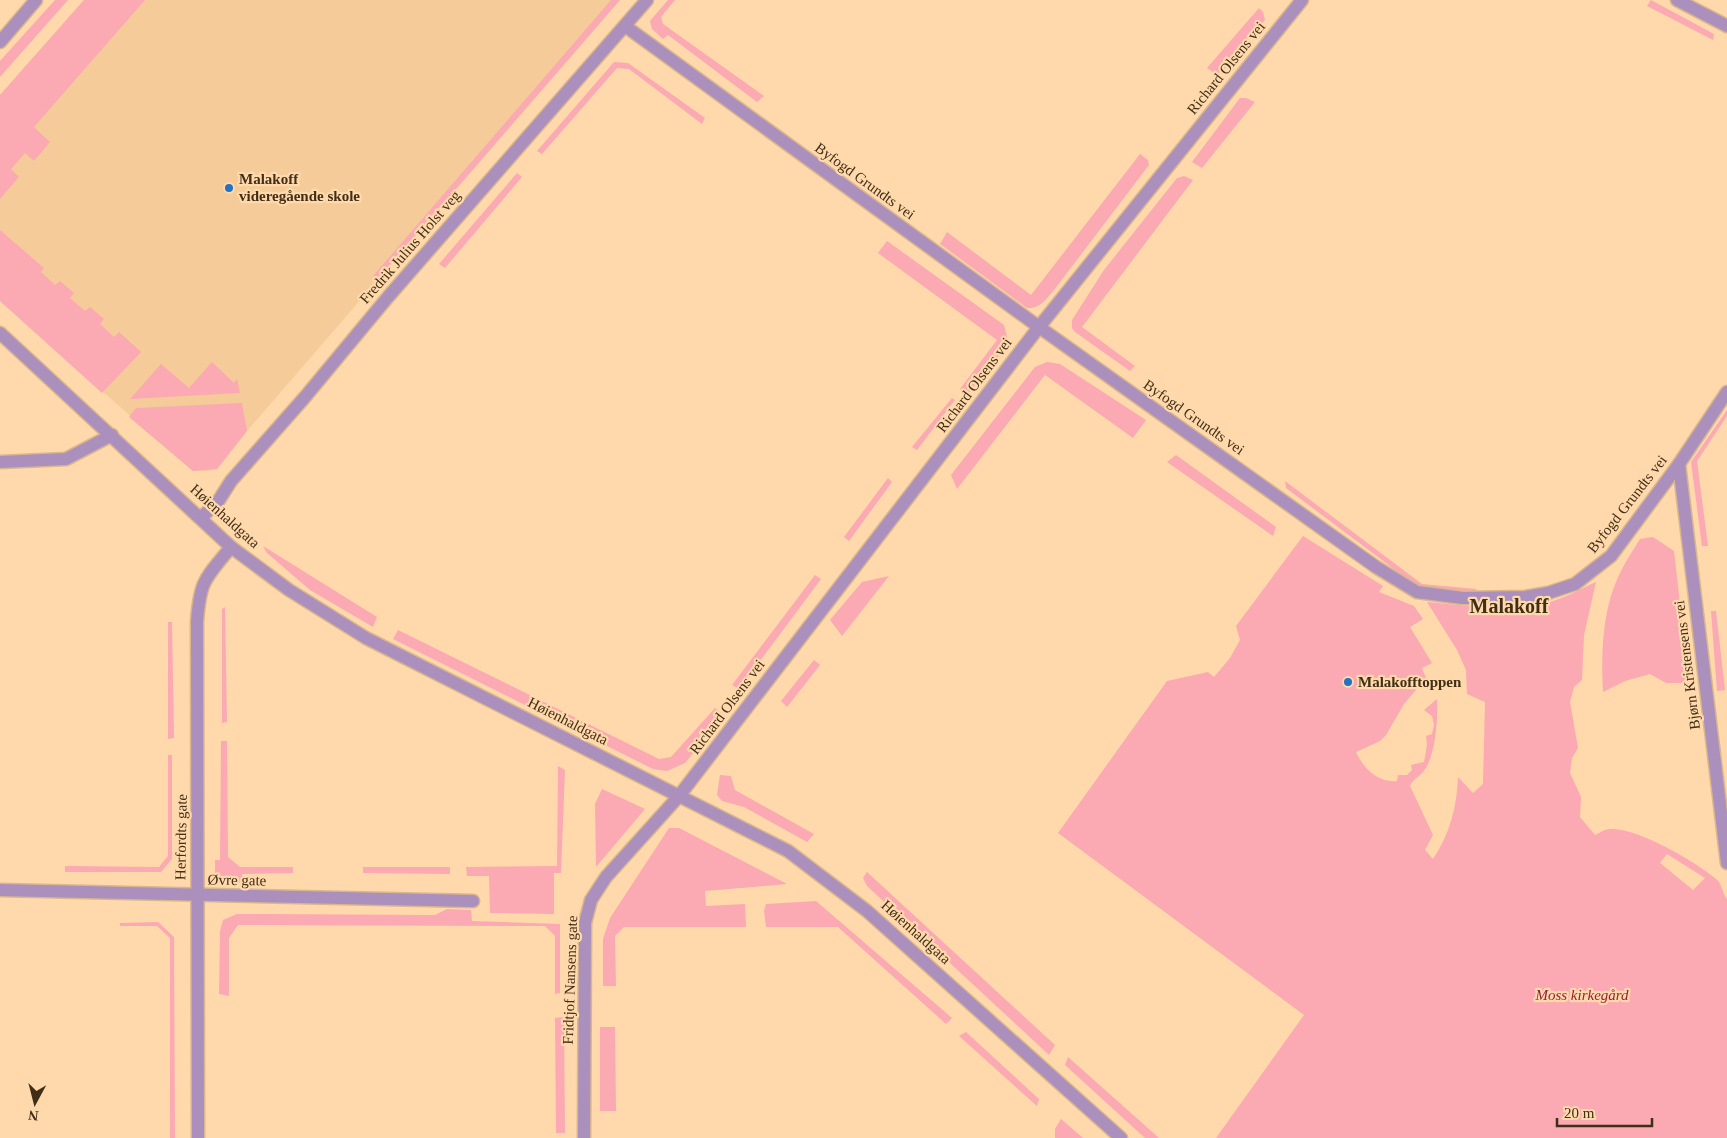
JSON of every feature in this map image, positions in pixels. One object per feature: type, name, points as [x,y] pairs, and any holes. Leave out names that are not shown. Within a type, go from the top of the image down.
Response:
[{"type":"street","points":[[0,42],[36,0]]},
{"type":"street","name":"Fredrik Julius Holst veg","points":[[200,518],[219,500],[231,481],[388,297],[647,0]]},
{"type":"street","name":"Richard Olsens vei","points":[[679,796],[1039,327],[1302,0]]},
{"type":"street","points":[[1677,0],[1727,26]]},
{"type":"street","name":"Byfogd Grundts vei","points":[[625,26],[1039,327],[1376,567],[1417,592],[1463,598],[1525,597],[1548,593],[1575,584],[1611,556],[1678,464],[1727,392]]},
{"type":"street","name":"Høienhaldgata","points":[[0,332],[231,547],[289,590],[366,638],[788,851],[840,888],[1121,1138]]},
{"type":"street","points":[[0,462],[66,459],[112,435]]},
{"type":"street","name":"Bjørn Kristensens vei","points":[[1678,464],[1727,863]]},
{"type":"street","name":"Herfordts gate","points":[[198,1138],[196,896],[199,716],[197,622],[199,592],[208,574],[231,547]]},
{"type":"street","name":"Fridtjof Nansens gate","points":[[584,1138],[585,923],[591,900],[606,876],[679,796]]},
{"type":"street","name":"Øvre gate","points":[[0,890],[473,901]]},
{"type":"shaded area","name":"Malakoff videregående skole","points":[[84,0],[620,0],[247,431],[217,469],[193,471],[0,301],[0,95]]},
{"type":"green space","points":[[55,0],[68,0],[0,77],[0,61]]},
{"type":"green space","points":[[84,0],[145,0],[34,127],[50,142],[34,161],[25,153],[11,169],[19,177],[0,199],[0,95]]},
{"type":"green space","points":[[611,0],[620,0],[377,280],[373,276]]},
{"type":"green space","points":[[668,0],[675,0],[661,17],[663,24],[764,96],[757,102],[668,35],[663,39],[652,29],[650,21]]},
{"type":"green space","points":[[1651,0],[1714,34],[1713,40],[1647,6]]},
{"type":"green space","points":[[1259,8],[1263,12],[1265,20],[1221,73],[1216,74],[1207,68]]},
{"type":"green space","points":[[614,62],[628,63],[705,118],[702,124],[629,69],[617,68],[542,154],[537,151]]},
{"type":"green space","points":[[1240,98],[1246,98],[1255,102],[1202,168],[1192,162]]},
{"type":"green space","points":[[1140,154],[1148,160],[1149,165],[1054,290],[1042,303],[1035,307],[1027,308],[940,244],[947,232],[1031,295]]},
{"type":"green space","points":[[517,173],[522,177],[445,268],[439,264]]},
{"type":"green space","points":[[1184,176],[1193,180],[1082,327],[1135,366],[1130,371],[1075,332],[1072,328],[1072,320],[1104,270],[1177,178]]},
{"type":"green space","points":[[0,230],[44,268],[41,272],[55,285],[60,281],[74,293],[70,298],[85,311],[90,307],[104,319],[100,324],[114,337],[119,332],[141,352],[102,393],[0,301]]},
{"type":"green space","points":[[887,241],[1004,325],[1007,337],[1006,347],[968,394],[960,389],[997,340],[878,253]]},
{"type":"green space","points":[[212,362],[234,383],[237,379],[240,393],[130,399],[161,364],[189,388]]},
{"type":"green space","points":[[1047,362],[1060,364],[1146,420],[1133,438],[1045,375],[957,489],[951,475],[1035,367]]},
{"type":"green space","points":[[952,398],[955,400],[917,450],[912,447]]},
{"type":"green space","points":[[242,403],[247,431],[217,469],[193,471],[129,417],[136,408]]},
{"type":"green space","points":[[1727,410],[1727,416],[1697,461],[1708,546],[1702,546],[1691,462]]},
{"type":"green space","points":[[1176,455],[1276,527],[1273,536],[1167,462]]},
{"type":"green space","points":[[888,478],[892,482],[849,541],[844,537]]},
{"type":"green space","points":[[1285,481],[1422,584],[1477,589],[1473,593],[1418,587],[1286,488]]},
{"type":"green space","name":"Moss kirkegård","points":[[1303,536],[1383,586],[1379,592],[1414,606],[1423,619],[1410,627],[1432,663],[1422,668],[1426,678],[1404,704],[1386,735],[1380,741],[1356,752],[1372,774],[1384,780],[1397,781],[1398,775],[1407,775],[1412,770],[1411,765],[1424,762],[1427,745],[1426,736],[1432,734],[1434,725],[1432,716],[1424,710],[1437,699],[1436,727],[1431,757],[1423,772],[1410,786],[1433,835],[1425,850],[1433,859],[1448,830],[1456,799],[1458,777],[1473,793],[1483,784],[1485,702],[1467,694],[1466,670],[1457,650],[1427,602],[1486,607],[1516,607],[1546,603],[1559,599],[1596,582],[1584,635],[1582,680],[1574,687],[1570,702],[1578,748],[1572,758],[1570,773],[1581,797],[1580,817],[1595,835],[1605,830],[1616,829],[1630,832],[1679,854],[1718,881],[1727,899],[1727,1138],[1216,1138],[1304,1015],[1058,833],[1167,681],[1208,672],[1214,677],[1230,658],[1240,640],[1236,626]],"holes":[[[1667,854],[1705,878],[1693,890],[1660,863]]]},
{"type":"green space","points":[[1653,537],[1674,551],[1689,683],[1666,683],[1650,674],[1625,681],[1603,692],[1604,629],[1610,598],[1622,569],[1640,539]]},
{"type":"green space","points":[[263,546],[377,617],[373,627],[310,590],[267,553]]},
{"type":"green space","points":[[815,575],[821,579],[739,689],[732,685]]},
{"type":"green space","points":[[889,576],[842,636],[830,620],[862,582]]},
{"type":"green space","points":[[225,607],[227,722],[222,723],[222,609]]},
{"type":"green space","points":[[1711,611],[1716,611],[1725,690],[1717,691]]},
{"type":"green space","points":[[168,622],[172,622],[174,738],[168,739]]},
{"type":"green space","points":[[398,630],[659,759],[671,757],[715,708],[725,716],[685,763],[667,771],[653,769],[393,639]]},
{"type":"green space","points":[[814,660],[820,665],[787,707],[781,701]]},
{"type":"green space","points":[[221,741],[227,741],[228,857],[240,867],[293,867],[293,873],[242,874],[243,883],[215,881],[215,860],[220,860]]},
{"type":"green space","points":[[168,755],[172,755],[172,859],[161,872],[65,872],[65,866],[159,867],[168,856]]},
{"type":"green space","points":[[558,766],[565,770],[561,873],[554,873],[554,914],[490,913],[489,876],[467,876],[466,867],[557,866]]},
{"type":"green space","points":[[720,775],[731,776],[735,790],[814,834],[807,842],[744,807],[722,801],[717,795]]},
{"type":"green space","points":[[602,789],[645,809],[596,867],[595,804]]},
{"type":"green space","points":[[669,828],[679,828],[787,884],[705,891],[706,906],[745,904],[746,927],[624,927],[615,936],[616,986],[603,986],[603,939],[610,918]]},
{"type":"green space","points":[[363,867],[450,867],[450,874],[363,873]]},
{"type":"green space","points":[[867,872],[1055,1045],[1049,1055],[867,886],[863,878]]},
{"type":"green space","points":[[816,901],[952,1018],[946,1024],[838,927],[766,927],[764,911],[766,904]]},
{"type":"green space","points":[[447,909],[471,910],[472,921],[560,924],[560,993],[555,994],[555,936],[545,926],[238,925],[229,938],[229,996],[219,994],[220,931],[223,920],[237,914],[435,915]]},
{"type":"green space","points":[[158,922],[174,937],[175,1138],[170,1138],[170,938],[157,926],[120,926],[120,923]]},
{"type":"green space","points":[[564,1017],[565,1133],[556,1133],[555,1018]]},
{"type":"green space","points":[[600,1027],[615,1027],[616,1111],[600,1111]]},
{"type":"green space","points":[[966,1032],[1039,1099],[1037,1106],[959,1036]]},
{"type":"green space","points":[[1068,1057],[1159,1138],[1145,1138],[1065,1065]]},
{"type":"green space","points":[[1061,1119],[1083,1138],[1055,1138],[1055,1129]]},
{"type":"place","name":"Malakoff videregående skole","points":[[229,188]]},
{"type":"place","name":"Malakofftoppen","points":[[1348,682]]},
{"type":"district","name":"Malakoff","points":[[1509,606]]}]
